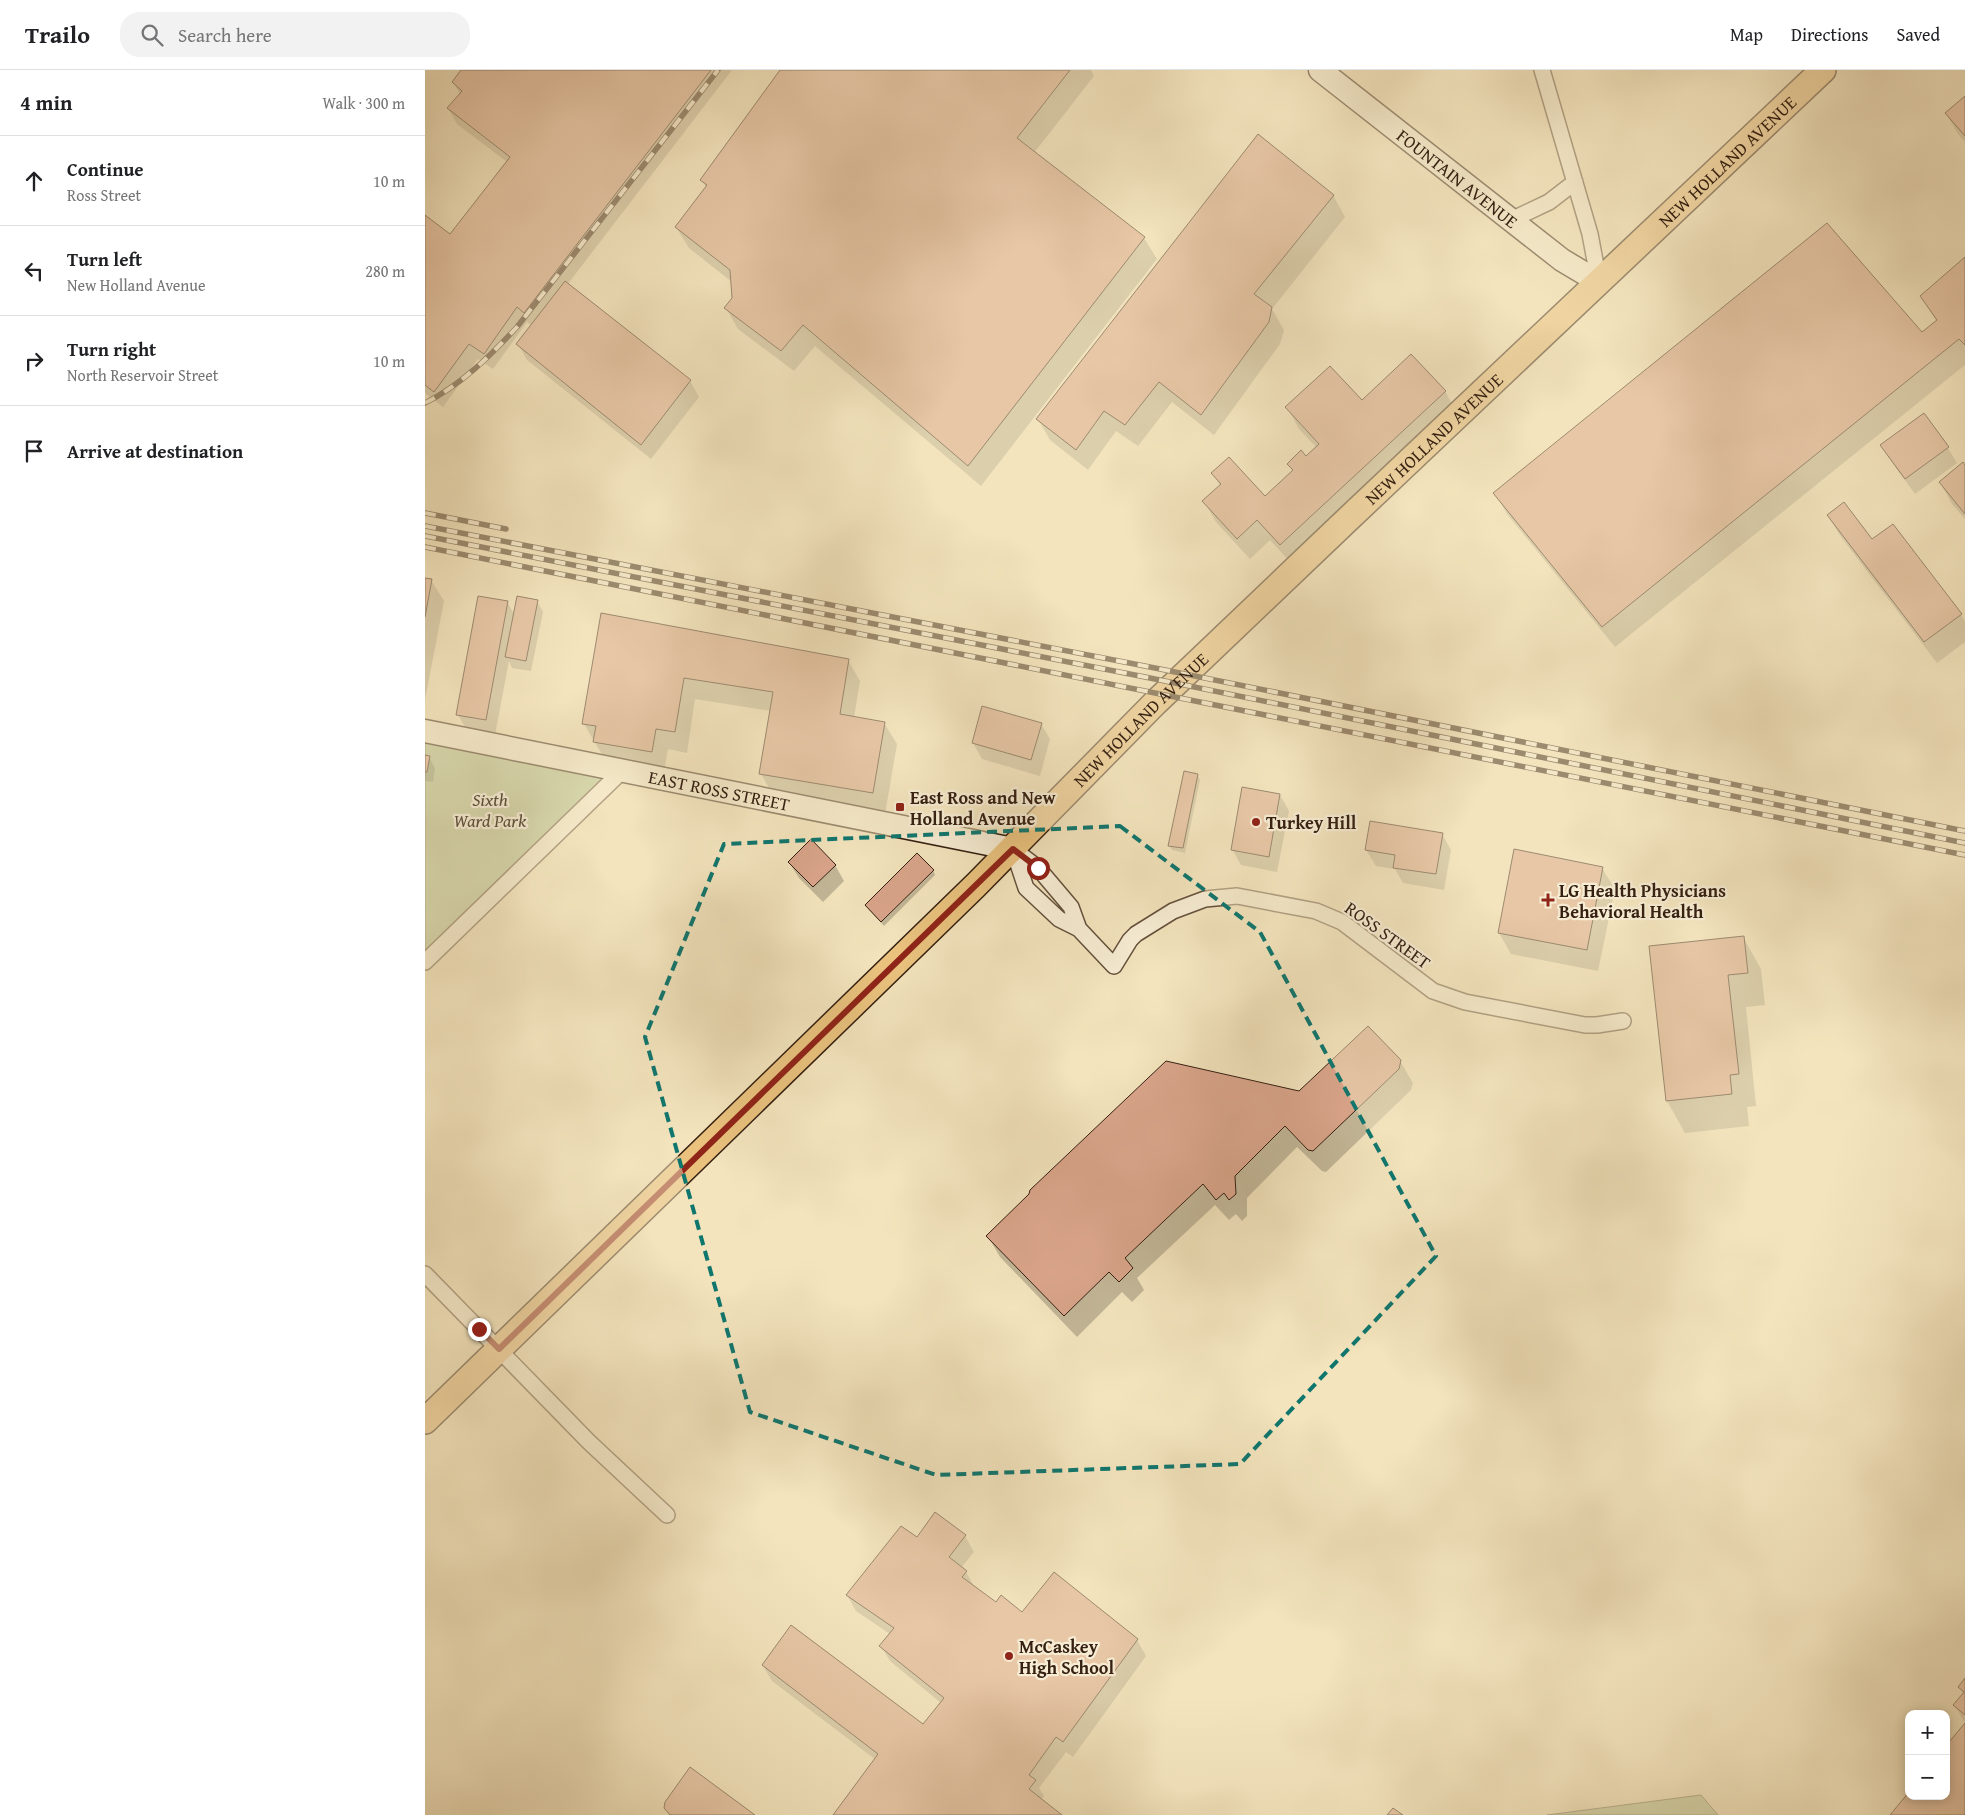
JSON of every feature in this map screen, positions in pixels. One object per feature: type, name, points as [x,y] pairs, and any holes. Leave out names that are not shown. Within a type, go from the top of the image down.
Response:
[{"type":"main road","name":"NEW HOLLAND AVENUE","points":[[425,1421],[1013,849],[1169,690],[1823,70]]},
{"type":"street","name":"FOUNTAIN AVENUE","points":[[1320,70],[1562,260],[1599,282]]},
{"type":"street","points":[[1542,70],[1590,234],[1599,282]]},
{"type":"street","points":[[1511,220],[1549,202],[1575,182]]},
{"type":"street","name":"EAST ROSS STREET","points":[[425,731],[1013,849]]},
{"type":"street","points":[[425,962],[622,771]]},
{"type":"street","name":"ROSS STREET","points":[[1013,849],[1026,888],[1059,919],[1079,929],[1114,966],[1130,940],[1136,934],[1173,911],[1196,902],[1220,897],[1252,898],[1316,911],[1342,922],[1433,991],[1448,997],[1585,1025],[1623,1022]]},
{"type":"street","name":"ROSS STREET","points":[[1013,849],[1038,868],[1071,907],[1079,929]]},
{"type":"street","points":[[425,1274],[589,1442],[667,1515]]},
{"type":"highlighted area","points":[[1120,826],[1260,932],[1436,1256],[1240,1464],[936,1475],[750,1412],[645,1037],[724,844]]},
{"type":"green space","name":"Sixth Ward Park","points":[[425,731],[622,771],[425,962]]},
{"type":"green space","points":[[1701,1795],[1718,1815],[1547,1815]]},
{"type":"building","points":[[461,70],[711,70],[524,313],[517,307],[484,354],[469,344],[434,392],[425,385],[425,215],[450,234],[510,157],[447,108],[462,91],[452,82]]},
{"type":"building","points":[[780,70],[1070,70],[1017,138],[1145,237],[968,466],[803,325],[781,351],[724,308],[732,298],[730,270],[675,227],[707,185],[700,180]]},
{"type":"building","points":[[1965,96],[1965,136],[1945,113]]},
{"type":"building","points":[[1258,134],[1334,195],[1254,294],[1272,307],[1269,322],[1201,415],[1159,382],[1125,425],[1104,411],[1076,450],[1036,419]]},
{"type":"building","points":[[1827,223],[1922,332],[1937,320],[1920,296],[1965,257],[1965,345],[1959,339],[1602,627],[1493,493]]},
{"type":"building","points":[[565,281],[691,380],[641,445],[516,344]]},
{"type":"building","points":[[1411,354],[1446,391],[1280,545],[1257,520],[1237,539],[1202,501],[1221,484],[1211,473],[1229,457],[1265,496],[1293,470],[1287,464],[1301,450],[1306,456],[1319,444],[1285,407],[1330,366],[1362,400]]},
{"type":"building","points":[[1924,413],[1949,447],[1905,479],[1880,445]]},
{"type":"building","points":[[1963,462],[1965,465],[1965,514],[1939,482]]},
{"type":"building","points":[[1844,502],[1872,539],[1893,524],[1962,614],[1924,642],[1827,515]]},
{"type":"building","points":[[425,578],[432,579],[425,617]]},
{"type":"building","points":[[478,596],[508,601],[486,720],[456,715]]},
{"type":"building","points":[[517,596],[538,600],[526,661],[505,657]]},
{"type":"building","points":[[601,613],[849,659],[840,714],[885,722],[873,793],[759,774],[773,692],[684,678],[675,732],[656,729],[652,752],[593,742],[596,726],[582,724]]},
{"type":"building","points":[[982,706],[1042,723],[1031,760],[972,743]]},
{"type":"building","points":[[425,755],[430,756],[427,772],[425,772]]},
{"type":"building","points":[[1184,771],[1198,774],[1183,848],[1168,846]]},
{"type":"building","name":"Turkey Hill","points":[[1242,787],[1280,794],[1269,857],[1231,850]]},
{"type":"building","points":[[1370,821],[1443,833],[1436,874],[1393,868],[1395,855],[1365,850]]},
{"type":"building","points":[[811,839],[836,865],[813,887],[788,862]]},
{"type":"building","points":[[1514,849],[1603,867],[1587,950],[1498,933]]},
{"type":"building","points":[[917,853],[934,870],[881,922],[865,905]]},
{"type":"building","points":[[1744,936],[1748,973],[1728,975],[1739,1074],[1730,1075],[1732,1094],[1666,1101],[1649,946]]},
{"type":"building","points":[[1368,1026],[1401,1060],[1399,1069],[1313,1151],[1308,1150],[1285,1126],[1235,1176],[1236,1194],[1229,1200],[1224,1193],[1216,1200],[1203,1184],[1125,1258],[1133,1268],[1119,1282],[1109,1272],[1064,1316],[986,1236],[1029,1194],[1030,1190],[1166,1061],[1299,1091]]},
{"type":"building","name":"McCaskey High School","points":[[935,1512],[966,1535],[949,1557],[967,1571],[962,1577],[996,1602],[1001,1595],[1022,1612],[1054,1572],[1138,1639],[1063,1742],[1056,1737],[1029,1775],[1036,1780],[1029,1789],[1062,1815],[833,1815],[878,1754],[762,1665],[791,1625],[923,1724],[944,1698],[879,1646],[894,1628],[846,1595],[901,1526],[917,1537]]},
{"type":"building","points":[[1965,1678],[1965,1715],[1953,1705],[1964,1692],[1958,1687]]},
{"type":"building","points":[[1965,1723],[1965,1815],[1890,1815],[1905,1797],[1905,1800],[1950,1800],[1950,1741]]},
{"type":"building","points":[[690,1767],[755,1815],[670,1815],[664,1808],[665,1802]]},
{"type":"building","points":[[1393,1808],[1403,1815],[1387,1815]]},
{"type":"railway","points":[[425,403],[463,379],[486,359],[517,327],[718,70]]},
{"type":"railway","points":[[425,513],[506,529]]},
{"type":"railway","points":[[425,526],[1155,668],[1965,831]]},
{"type":"railway","points":[[425,536],[1145,677],[1965,843]]},
{"type":"railway","points":[[425,547],[1965,855]]},
{"type":"place","name":"East Ross and New Holland Avenue","points":[[900,807]]},
{"type":"place","name":"Turkey Hill","points":[[1256,822]]},
{"type":"place","name":"LG Health Physicians Behavioral Health","points":[[1548,900]]},
{"type":"place","name":"McCaskey High School","points":[[1009,1656]]},
{"type":"route","points":[[479,1329],[499,1349],[1013,849],[1038,868]]}]
